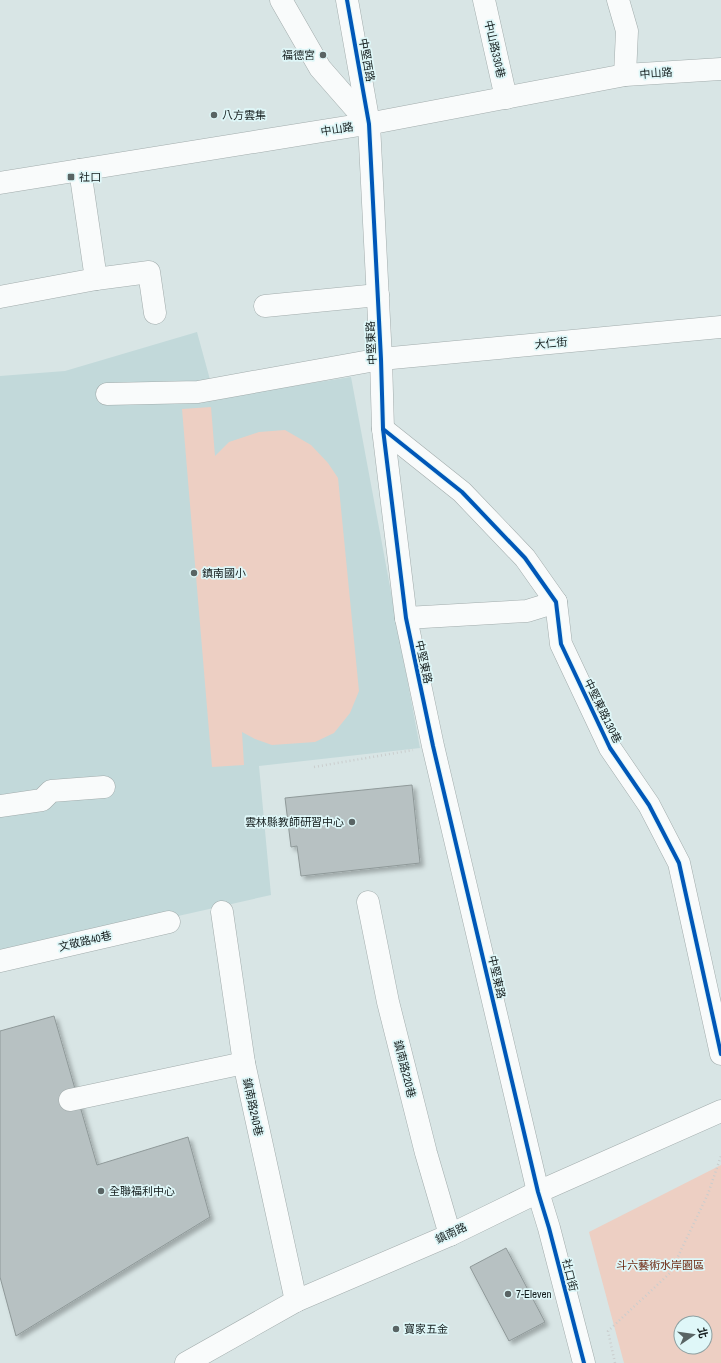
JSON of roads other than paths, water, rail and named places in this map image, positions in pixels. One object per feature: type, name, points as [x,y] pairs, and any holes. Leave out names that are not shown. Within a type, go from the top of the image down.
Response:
[{"type":"street","points":[[282,0],[320,68],[368,124]]},
{"type":"street","name":"中堅西路","points":[[347,0],[368,124]]},
{"type":"street","name":"中山路330巷","points":[[484,0],[506,98]]},
{"type":"street","points":[[618,0],[627,31],[625,76]]},
{"type":"street","name":"中山路","points":[[0,183],[368,124],[625,76],[721,69]]},
{"type":"street","name":"中堅東路","points":[[368,124],[381,359],[382,429],[406,618],[433,746],[538,1192]]},
{"type":"street","points":[[80,170],[96,279]]},
{"type":"street","points":[[0,297],[96,279],[149,272],[155,313]]},
{"type":"street","points":[[265,306],[378,295]]},
{"type":"street","name":"大仁街","points":[[107,394],[198,392],[381,359],[721,327]]},
{"type":"street","name":"中堅東路130巷","points":[[382,429],[462,492],[525,558],[556,602],[561,644],[610,748],[649,805],[679,863],[721,1054]]},
{"type":"street","points":[[406,618],[527,611],[556,602]]},
{"type":"street","points":[[0,806],[42,800],[51,791],[104,787]]},
{"type":"street","name":"鎮南路220巷","points":[[368,902],[388,1002],[426,1153],[450,1235]]},
{"type":"street","name":"鎮南路240巷","points":[[222,912],[244,1063],[296,1300]]},
{"type":"street","name":"文敬路40巷","points":[[0,961],[169,922]]},
{"type":"street","points":[[70,1100],[244,1063]]},
{"type":"street","name":"鎮南路","points":[[186,1363],[296,1300],[450,1235],[538,1192],[721,1111]]},
{"type":"street","name":"社口街","points":[[538,1192],[549,1228],[584,1363]]},
{"type":"place","name":"福德宮","points":[[323,55]]},
{"type":"place","name":"八方雲集","points":[[214,115]]},
{"type":"place","name":"社口","points":[[71,177]]},
{"type":"place","name":"鎮南國小","points":[[194,573]]},
{"type":"place","name":"雲林縣教師研習中心","points":[[352,822]]},
{"type":"place","name":"全聯福利中心","points":[[101,1191]]},
{"type":"place","name":"7-Eleven","points":[[508,1294]]},
{"type":"place","name":"寶家五金","points":[[396,1329]]},
{"type":"park label","name":"斗六藝術水岸園區","points":[[660,1265]]}]
